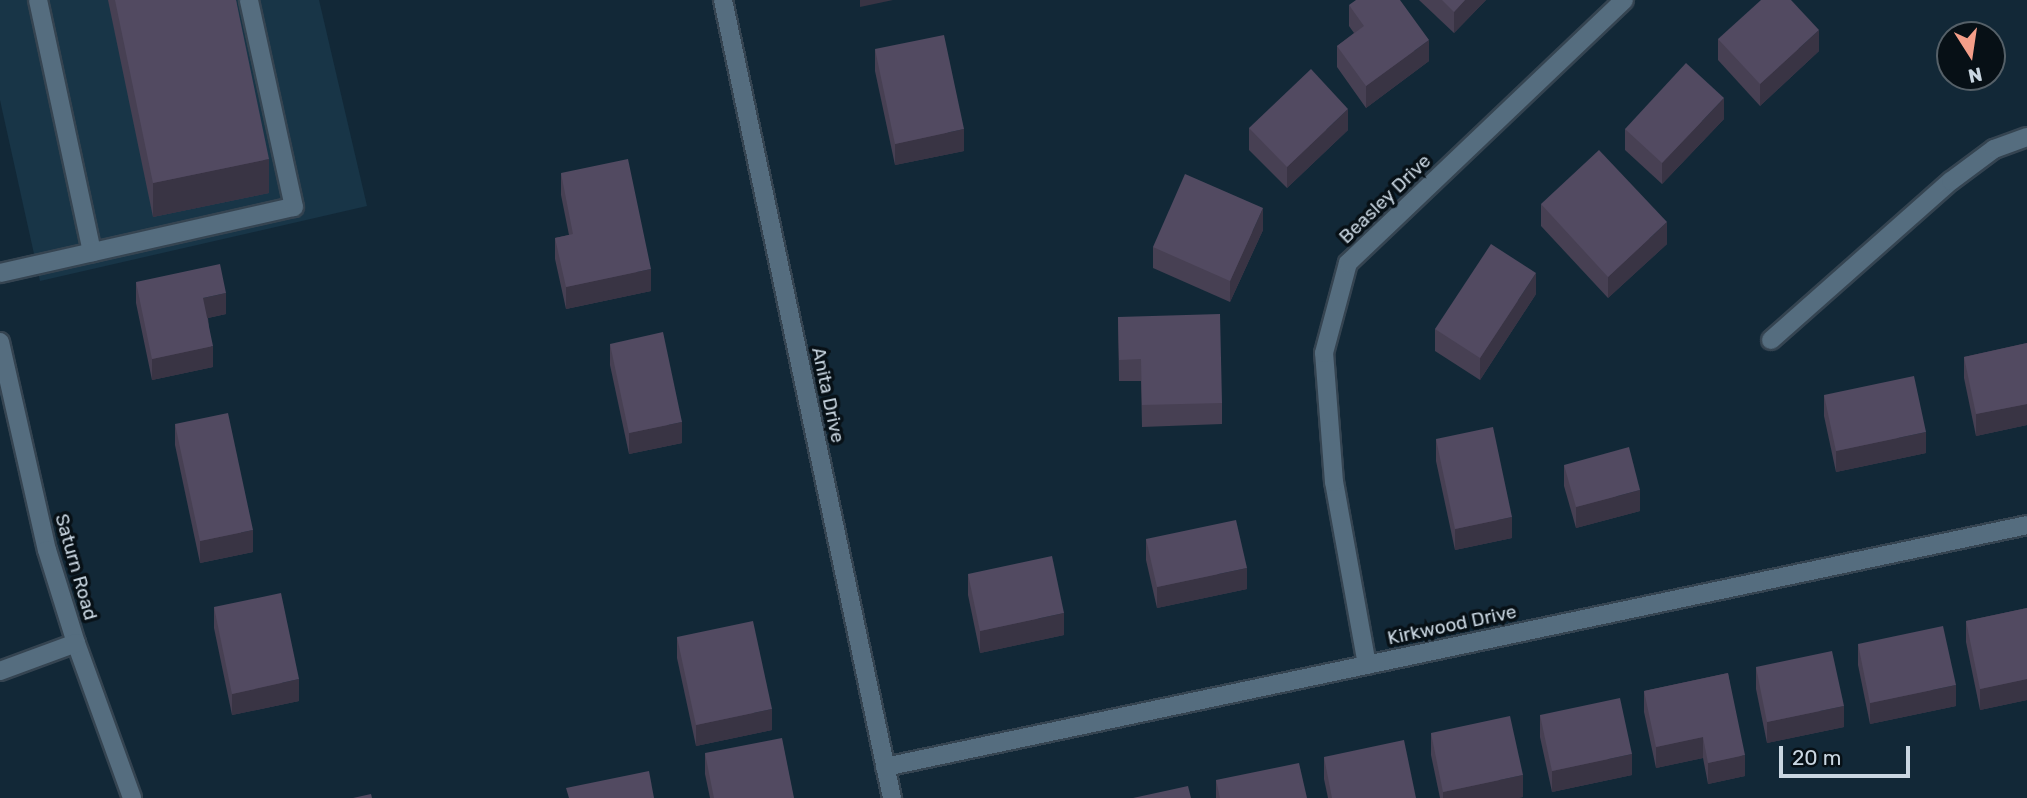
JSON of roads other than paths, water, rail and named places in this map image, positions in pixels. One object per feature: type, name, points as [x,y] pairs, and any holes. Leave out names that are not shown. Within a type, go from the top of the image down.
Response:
[{"type":"street","points":[[38,0],[92,252]]},
{"type":"street","points":[[0,273],[294,207],[249,0]]},
{"type":"street","name":"Anita Drive","points":[[723,0],[892,798]]},
{"type":"street","name":"Beasley Drive","points":[[1367,665],[1334,482],[1324,353],[1348,263],[1624,0]]},
{"type":"street","points":[[1771,340],[1951,181],[1994,149],[2027,137]]},
{"type":"street","name":"Saturn Road","points":[[0,342],[47,550],[76,643],[132,798]]},
{"type":"street","name":"Kirkwood Drive","points":[[886,767],[2027,526]]},
{"type":"street","points":[[0,671],[76,643]]}]
